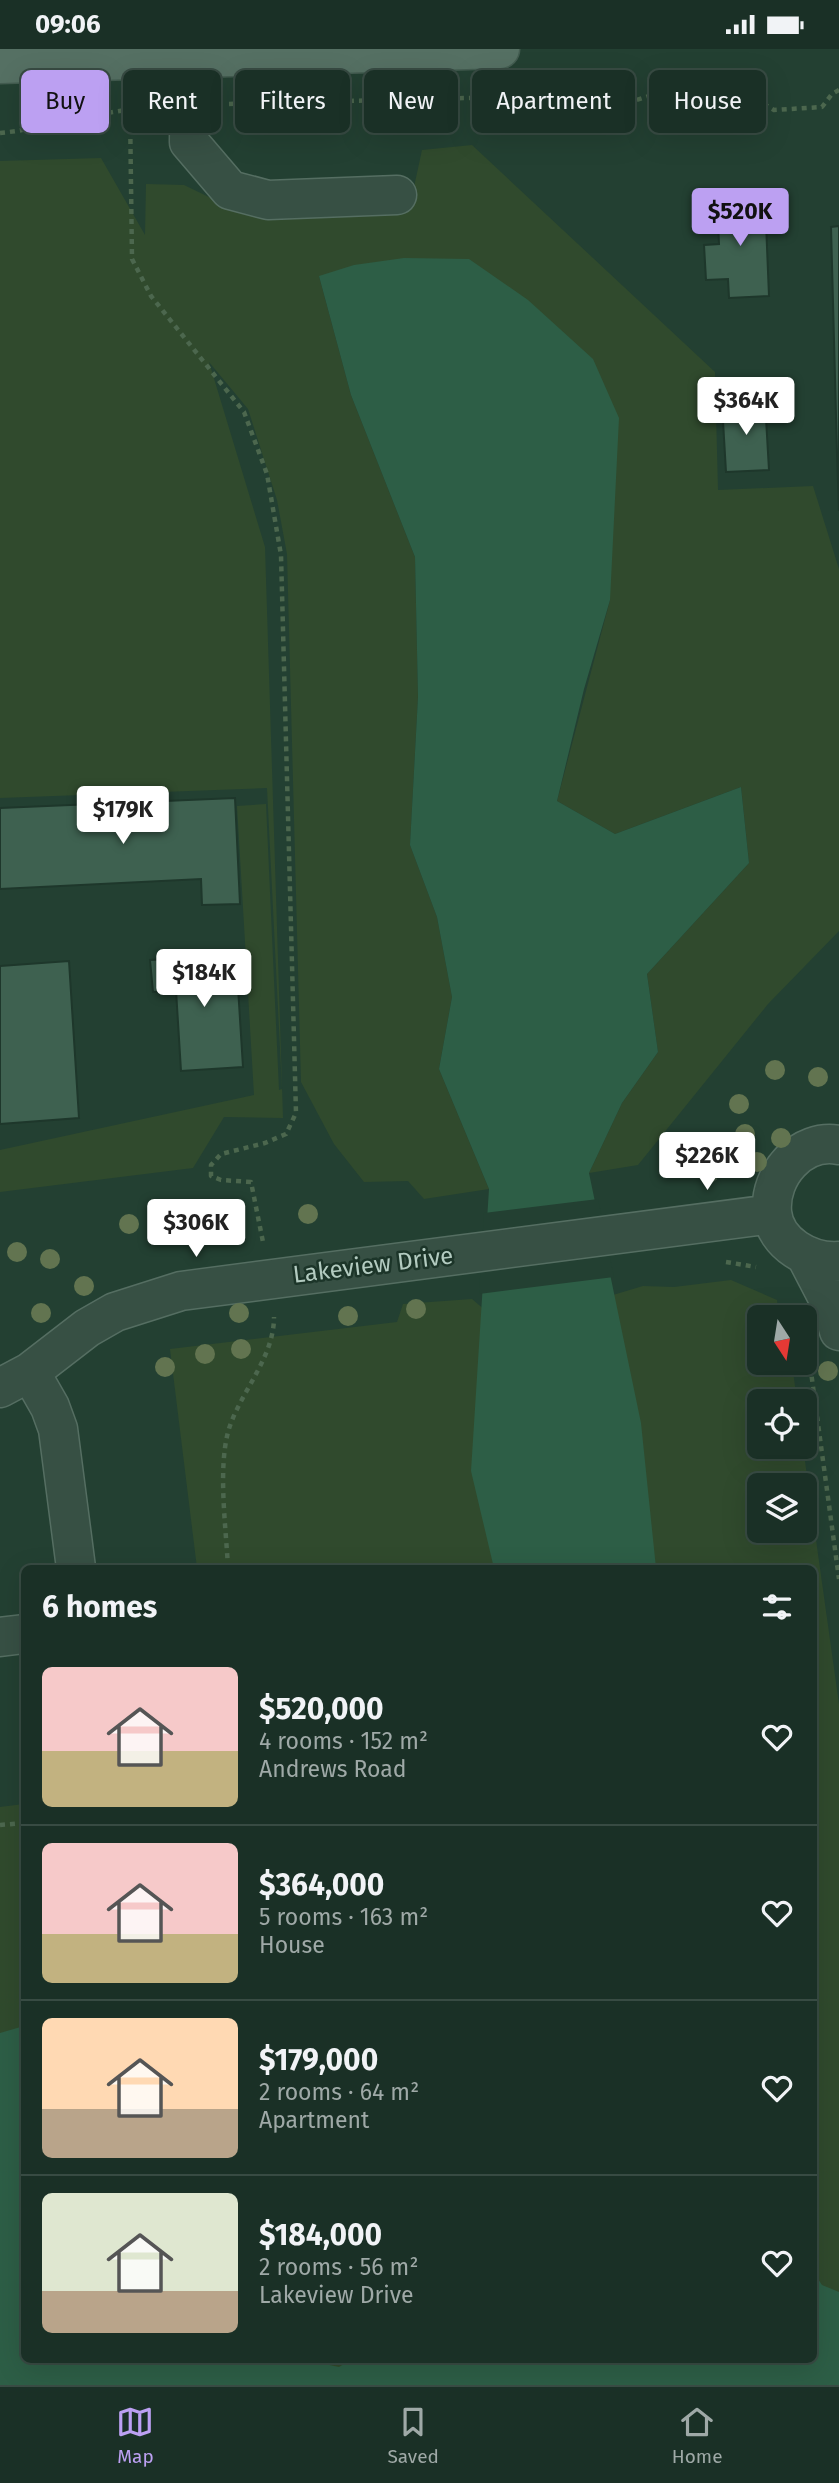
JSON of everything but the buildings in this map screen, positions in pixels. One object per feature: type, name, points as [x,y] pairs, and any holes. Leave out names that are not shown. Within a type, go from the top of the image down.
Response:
[{"type":"main road","points":[[0,64],[259,53],[500,49]]},
{"type":"street","points":[[190,58],[190,70]]},
{"type":"street","points":[[189,133],[189,142],[230,190],[268,200],[397,195]]},
{"type":"street","points":[[839,1145],[817,1146],[801,1152],[788,1163],[778,1177],[773,1193],[772,1213],[778,1229],[790,1245],[822,1259],[839,1331]]},
{"type":"street","name":"Lakeview Drive","points":[[15,1380],[115,1311],[181,1291],[772,1213]]},
{"type":"street","points":[[15,1380],[50,1407],[58,1429],[76,1565]]},
{"type":"street","points":[[0,1637],[21,1634]]},
{"type":"path","points":[[221,104],[503,97],[550,108],[624,104],[652,95],[736,93],[749,96],[774,110],[822,107],[832,94],[839,90]]},
{"type":"path","points":[[0,133],[28,130],[123,110]]},
{"type":"path","points":[[130,133],[132,259],[151,296],[244,412],[267,474],[281,555],[296,1112],[286,1133],[265,1143],[221,1154],[211,1165],[211,1175],[220,1180],[251,1182],[270,1278],[274,1316],[270,1341],[228,1433],[224,1461],[228,1565]]},
{"type":"path","points":[[812,1375],[839,1579]]},
{"type":"path","points":[[0,1825],[21,1823]]},
{"type":"shaded area","points":[[472,145],[715,372],[718,490],[813,486],[839,569],[839,931],[768,1004],[638,1165],[589,1173],[622,1103],[658,1052],[647,974],[749,863],[741,787],[615,834],[557,801],[610,600],[319,276],[351,395],[415,557],[418,697],[410,845],[437,917],[452,997],[439,1069],[489,1189],[424,1199],[408,1181],[364,1182],[334,1144],[301,1082],[287,554],[277,500],[248,409],[209,362],[265,547],[283,1118],[224,1117],[193,1168],[0,1192],[0,1150],[254,1095],[237,806],[266,804],[279,1090],[282,1089],[267,788],[0,798],[0,161],[101,158],[145,235],[146,184],[184,185],[246,215],[409,210],[422,150]]},
{"type":"shaded area","points":[[404,258],[469,259],[528,300],[593,359],[619,418],[610,600],[584,689],[557,801],[615,834],[741,787],[749,863],[647,974],[658,1052],[622,1103],[589,1173],[641,1423],[656,1565],[492,1565],[471,1471],[489,1189],[439,1069],[452,997],[437,917],[410,845],[418,697],[415,557],[351,395],[319,276],[354,265]]},
{"type":"shaded area","points":[[731,1280],[777,1300],[778,1305],[747,1305],[747,1375],[794,1375],[795,1389],[747,1389],[747,1459],[805,1459],[807,1473],[747,1473],[747,1543],[816,1543],[839,1704],[839,2385],[0,2385],[0,1807],[21,1804],[21,2363],[817,2363],[817,1565],[197,1565],[170,1349],[397,1322],[403,1304],[472,1299],[486,1311],[613,1295],[643,1286],[674,1287]]},
{"type":"shaded area","points":[[21,2027],[21,2363],[320,2363],[339,2367],[346,2363],[817,2363],[817,2278],[822,2285],[839,2292],[839,2385],[0,2385],[0,2033]]},
{"type":"pier","points":[[598,1199],[614,1277],[479,1294],[484,1213]]}]
